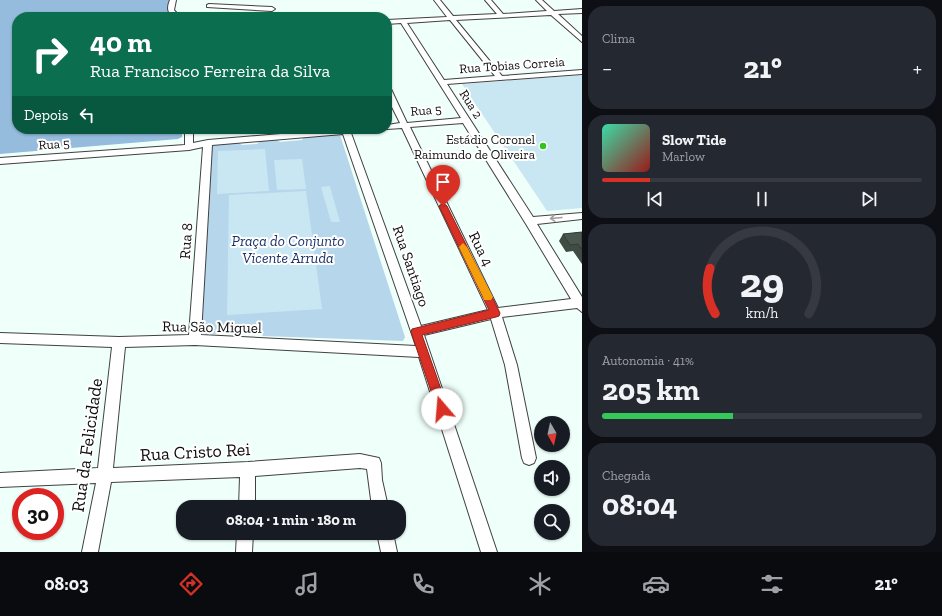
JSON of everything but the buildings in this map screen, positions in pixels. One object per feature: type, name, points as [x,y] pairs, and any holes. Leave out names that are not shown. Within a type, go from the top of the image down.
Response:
[{"type":"street","points":[[172,12],[170,9],[173,0]]},
{"type":"street","points":[[272,12],[274,0]]},
{"type":"street","points":[[437,0],[500,78]]},
{"type":"street","points":[[488,0],[501,15]]},
{"type":"street","points":[[539,0],[582,40]]},
{"type":"street","points":[[209,6],[272,9]]},
{"type":"street","points":[[392,22],[582,11]]},
{"type":"street","name":"Rua 2","points":[[403,21],[467,120],[581,304]]},
{"type":"street","name":"Rua Tobias Correia","points":[[443,82],[582,72]]},
{"type":"street","name":"Rua 4","points":[[392,100],[496,313],[511,365],[530,458]]},
{"type":"street","name":"Rua 5","points":[[392,126],[467,120]]},
{"type":"street","points":[[189,134],[189,147]]},
{"type":"street","name":"Rua 5","points":[[0,161],[189,147],[208,143],[304,134]]},
{"type":"street","name":"Rua Santiago","points":[[347,134],[424,352],[489,552]]},
{"type":"street","name":"Rua 8","points":[[195,340],[208,143]]},
{"type":"street","points":[[530,221],[582,216]]},
{"type":"street","points":[[416,332],[496,313],[581,304]]},
{"type":"street","name":"Rua São Miguel","points":[[0,338],[120,342],[195,340],[424,352]]},
{"type":"street","name":"Rua da Felicidade","points":[[90,552],[105,475],[120,342]]},
{"type":"street","name":"Rua Cristo Rei","points":[[0,480],[248,469],[360,461],[374,464],[379,500]]},
{"type":"street","points":[[247,500],[248,469]]},
{"type":"street","points":[[244,552],[245,540]]},
{"type":"street","points":[[386,540],[389,552]]},
{"type":"green space","name":"Estádio Coronel Raimundo de Oliveira","points":[[582,75],[582,208],[547,211],[462,84]]},
{"type":"green space","name":"Praça do Conjunto Vicente Arruda","points":[[340,135],[405,337],[403,341],[263,336],[255,328],[227,327],[218,334],[198,334],[211,145],[213,143],[237,142],[242,145],[257,144],[262,140],[276,139],[280,142],[302,140],[305,136]]},
{"type":"green space","points":[[265,149],[269,191],[217,194],[218,151]]},
{"type":"green space","points":[[302,159],[306,189],[277,190],[274,160]]},
{"type":"green space","points":[[330,186],[340,222],[331,222],[321,187]]},
{"type":"green space","points":[[306,191],[322,309],[227,315],[229,195]]},
{"type":"shaded area","points":[[0,0],[169,0],[168,12],[12,12],[12,134],[182,134],[182,137],[178,139],[0,154]]},
{"type":"slow traffic","points":[[463,247],[488,297]]},
{"type":"place","name":"Estádio Coronel Raimundo de Oliveira","points":[[543,146]]},
{"type":"route","points":[[442,409],[416,332],[496,313],[443,206]]}]
